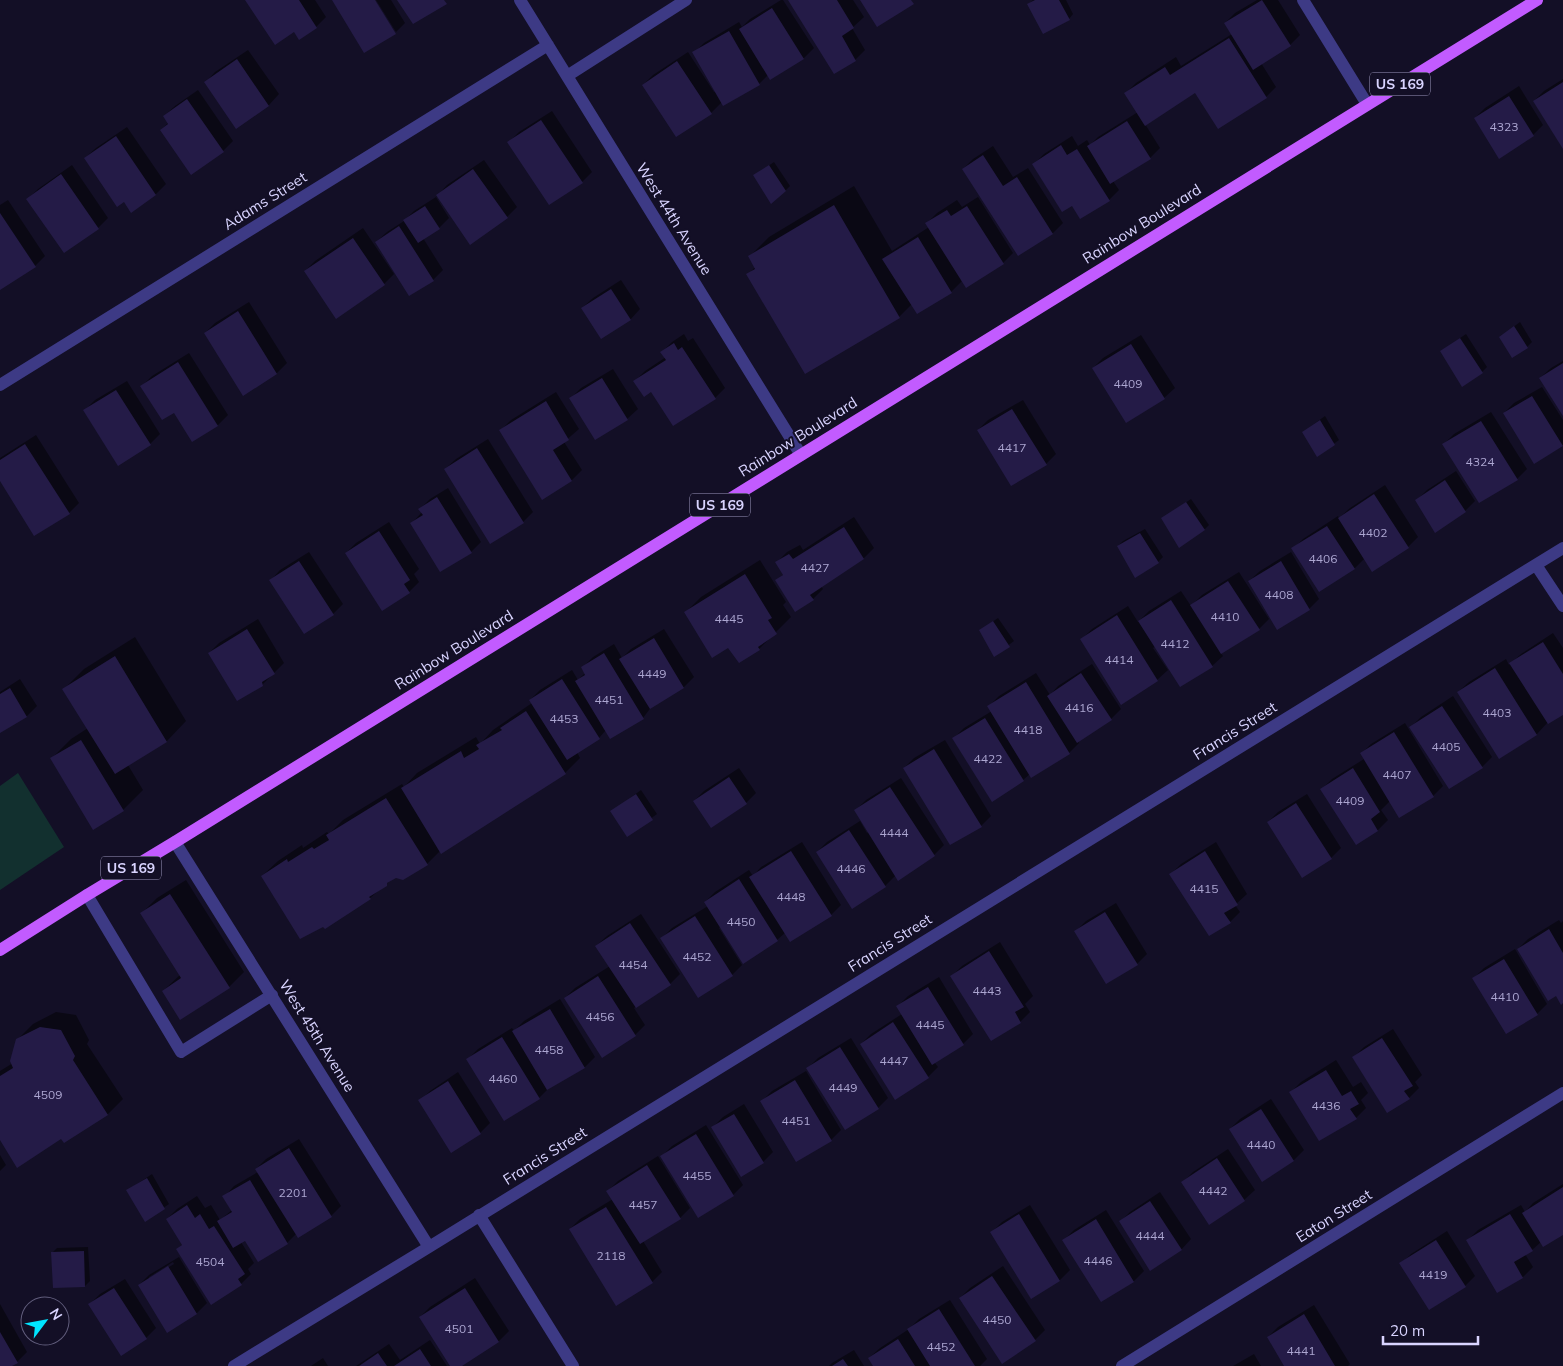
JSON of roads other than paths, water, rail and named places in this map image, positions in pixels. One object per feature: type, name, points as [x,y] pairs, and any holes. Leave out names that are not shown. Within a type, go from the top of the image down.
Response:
[{"type":"main road","name":"Rainbow Boulevard","points":[[0,950],[1537,0]]},
{"type":"street","name":"West 44th Avenue","points":[[520,0],[801,454]]},
{"type":"street","points":[[567,76],[686,0]]},
{"type":"street","points":[[1303,0],[1367,104]]},
{"type":"street","name":"Adams Street","points":[[0,385],[548,45]]},
{"type":"street","name":"Francis Street","points":[[234,1366],[1563,548]]},
{"type":"street","points":[[1536,565],[1563,606]]},
{"type":"street","name":"West 45th Avenue","points":[[176,842],[429,1247]]},
{"type":"street","points":[[87,895],[180,1052],[272,995]]},
{"type":"street","name":"Eaton Street","points":[[1122,1366],[1563,1094]]},
{"type":"street","points":[[479,1215],[573,1366]]}]
